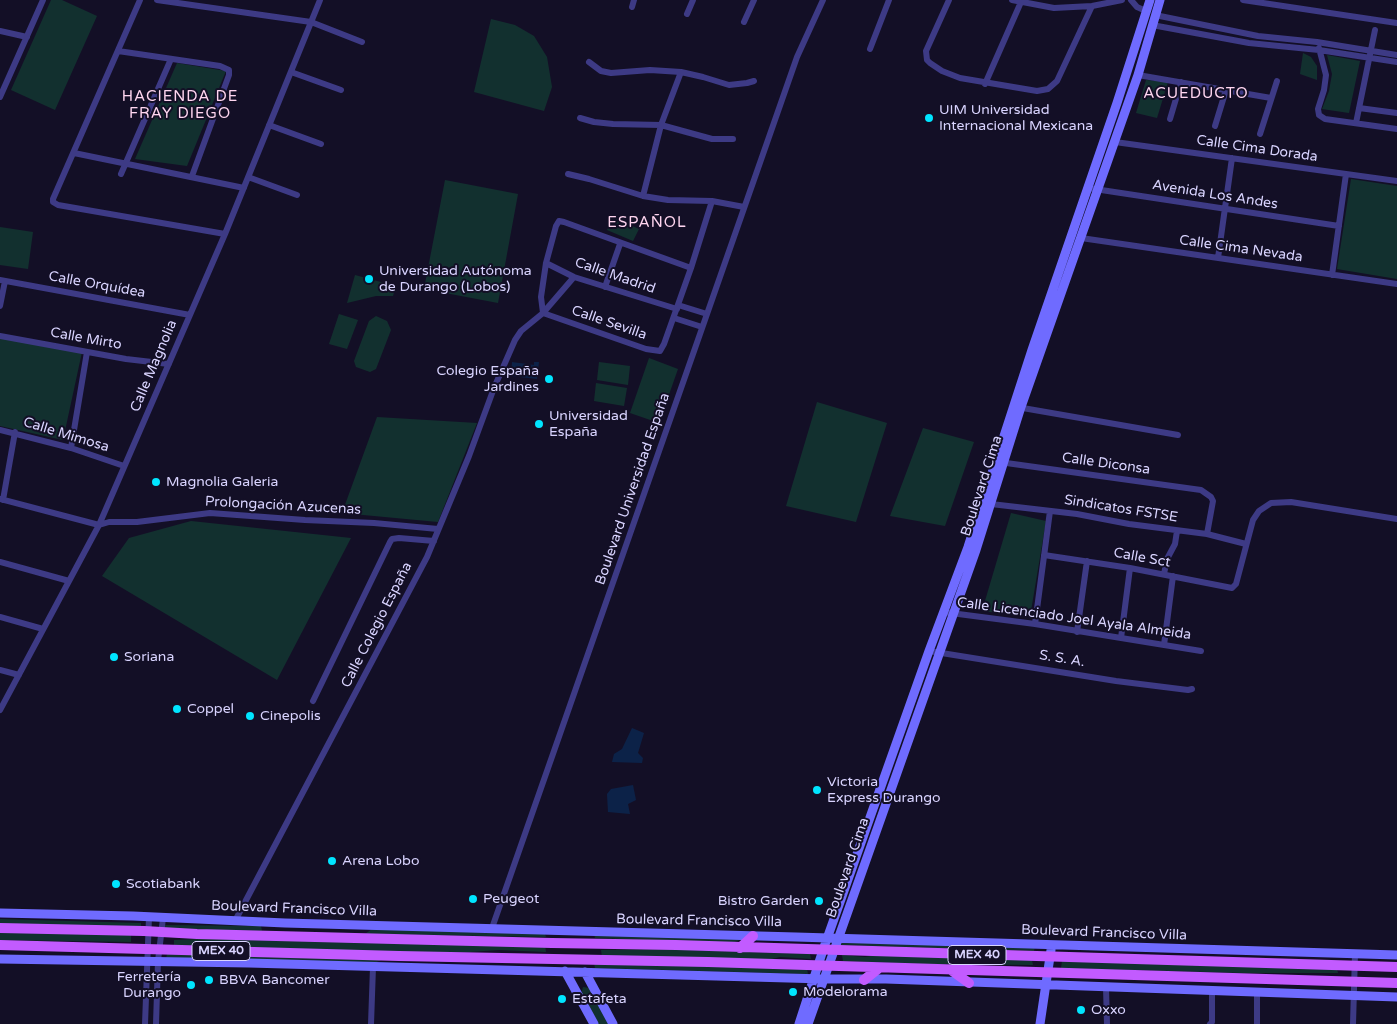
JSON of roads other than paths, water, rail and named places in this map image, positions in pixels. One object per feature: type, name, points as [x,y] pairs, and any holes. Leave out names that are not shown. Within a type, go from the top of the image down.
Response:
[{"type":"main road","name":"Boulevard Francisco Villa","points":[[0,928],[1397,967]]},
{"type":"main road","points":[[740,948],[753,936]]},
{"type":"main road","name":"MEX 40","points":[[0,945],[708,962],[1397,983]]},
{"type":"main road","points":[[864,980],[879,968]]},
{"type":"main road","points":[[950,970],[969,983]]},
{"type":"street","points":[[0,96],[43,0]]},
{"type":"street","points":[[140,0],[54,196],[54,202],[58,205],[225,234]]},
{"type":"street","points":[[156,0],[311,22],[362,42]]},
{"type":"street","name":"Calle Magnolia","points":[[0,710],[99,526],[225,234],[320,0]]},
{"type":"street","points":[[687,14],[693,0]]},
{"type":"street","points":[[744,22],[754,0]]},
{"type":"street","name":"Boulevard Universidad España","points":[[492,928],[796,57],[823,0]]},
{"type":"street","points":[[870,49],[889,0]]},
{"type":"street","points":[[949,0],[926,51],[927,60],[942,71],[960,78],[985,84],[1037,90],[1048,89],[1054,85],[1092,6]]},
{"type":"street","points":[[1012,0],[1046,8],[1092,6],[1122,0]]},
{"type":"street","points":[[1074,7],[1077,0]]},
{"type":"street","points":[[1131,0],[1137,7],[1151,13],[1258,36],[1317,42],[1397,62]]},
{"type":"street","name":"Boulevard Cima","points":[[1036,352],[1081,238],[1138,75],[1152,25],[1150,0]]},
{"type":"street","name":"Boulevard Cima","points":[[823,966],[834,950],[939,652],[948,612],[968,547],[1000,462],[1127,73],[1151,13],[1160,0]]},
{"type":"street","points":[[1243,0],[1397,23]]},
{"type":"street","points":[[985,84],[1021,2]]},
{"type":"street","points":[[1152,25],[1288,47],[1370,55],[1397,55]]},
{"type":"street","points":[[1356,123],[1375,30]]},
{"type":"street","points":[[0,31],[27,37]]},
{"type":"street","points":[[1233,39],[1234,31]]},
{"type":"street","points":[[1288,47],[1289,39]]},
{"type":"street","points":[[1317,42],[1326,75],[1318,109],[1319,115],[1325,119],[1397,129]]},
{"type":"street","points":[[118,51],[220,66],[230,71],[192,176]]},
{"type":"street","points":[[121,174],[171,59]]},
{"type":"street","points":[[589,62],[601,72],[650,70],[681,72],[729,85],[754,81]]},
{"type":"street","points":[[291,72],[341,90]]},
{"type":"street","points":[[643,196],[661,125],[681,72]]},
{"type":"street","points":[[1127,73],[1271,98]]},
{"type":"street","points":[[1260,134],[1277,81]]},
{"type":"street","points":[[1170,119],[1181,82]]},
{"type":"street","points":[[1215,126],[1226,90]]},
{"type":"street","points":[[1360,108],[1397,113]]},
{"type":"street","points":[[580,118],[613,124],[661,125],[712,139],[733,139]]},
{"type":"street","points":[[269,126],[321,144]]},
{"type":"street","name":"Calle Cima Dorada","points":[[1114,142],[1397,181]]},
{"type":"street","points":[[74,153],[244,188]]},
{"type":"street","points":[[1218,258],[1232,158]]},
{"type":"street","points":[[568,174],[643,196],[668,200],[712,201],[744,207]]},
{"type":"street","points":[[1332,275],[1346,174]]},
{"type":"street","points":[[248,177],[297,195]]},
{"type":"street","name":"Avenida Los Andes","points":[[1088,188],[1339,226]]},
{"type":"street","points":[[702,327],[674,318],[712,201]]},
{"type":"street","points":[[543,313],[541,297],[546,264],[559,221],[691,268]]},
{"type":"street","name":"Calle Cima Nevada","points":[[1081,238],[1397,284]]},
{"type":"street","points":[[605,287],[620,244]]},
{"type":"street","name":"Calle Madrid","points":[[546,264],[574,277],[605,287],[707,314]]},
{"type":"street","points":[[543,313],[574,277]]},
{"type":"street","points":[[0,306],[2,280]]},
{"type":"street","name":"Calle Orquídea","points":[[2,280],[190,315]]},
{"type":"street","name":"Calle Colegio España","points":[[235,921],[434,541],[469,456],[494,388],[515,340],[521,331],[543,313]]},
{"type":"street","name":"Calle Sevilla","points":[[543,313],[658,352],[664,344],[674,318]]},
{"type":"street","name":"Calle Mirto","points":[[0,336],[168,364]]},
{"type":"street","points":[[71,448],[87,352]]},
{"type":"street","points":[[1017,407],[1178,435]]},
{"type":"street","name":"Calle Mimosa","points":[[0,430],[15,432],[71,448],[124,466]]},
{"type":"street","points":[[15,432],[2,500],[99,526]]},
{"type":"street","name":"Boulevard Cima","points":[[808,1024],[824,979],[823,950],[929,651],[948,612],[991,504],[1000,462]]},
{"type":"street","name":"Calle Diconsa","points":[[1000,462],[1201,490],[1211,497],[1213,501],[1207,534]]},
{"type":"street","points":[[1246,544],[1253,520],[1264,507],[1276,502],[1291,502],[1397,519]]},
{"type":"street","name":"Sindicatos FSTSE","points":[[991,504],[1207,534],[1246,544]]},
{"type":"street","points":[[1035,624],[1050,511]]},
{"type":"street","name":"Prolongación Azucenas","points":[[99,526],[109,522],[137,522],[210,513],[374,523],[438,529]]},
{"type":"street","points":[[1164,574],[1167,559],[1175,544],[1177,531]]},
{"type":"street","points":[[313,701],[392,539],[434,541]]},
{"type":"street","name":"Calle Sct","points":[[1044,554],[1164,574],[1228,588],[1234,587],[1236,584],[1246,544]]},
{"type":"street","points":[[1077,632],[1087,561]]},
{"type":"street","points":[[0,562],[69,581]]},
{"type":"street","points":[[1120,638],[1130,568]]},
{"type":"street","points":[[1164,645],[1173,576]]},
{"type":"street","name":"Calle Licenciado Joel Ayala Almeida","points":[[948,612],[1201,651]]},
{"type":"street","points":[[0,617],[43,629]]},
{"type":"street","name":"S. S. A.","points":[[929,651],[1116,681],[1192,689]]},
{"type":"street","points":[[0,670],[19,675]]},
{"type":"street","name":"Boulevard Francisco Villa","points":[[0,913],[1397,955]]},
{"type":"street","points":[[145,1024],[148,917]]},
{"type":"street","points":[[156,1024],[158,961],[163,918]]},
{"type":"street","points":[[1040,1024],[1052,945]]},
{"type":"street","points":[[1194,962],[1219,950]]},
{"type":"street","points":[[1352,1024],[1355,954]]},
{"type":"street","points":[[0,959],[565,971],[1397,997]]},
{"type":"street","points":[[799,1024],[814,979],[823,966]]},
{"type":"street","points":[[371,1024],[373,967]]},
{"type":"street","points":[[565,971],[594,1024]]},
{"type":"street","points":[[585,972],[613,1024]]},
{"type":"street","points":[[1165,989],[1190,977]]},
{"type":"street","points":[[1106,987],[1106,1024]]},
{"type":"street","points":[[1210,1024],[1212,1022],[1212,990]]},
{"type":"street","points":[[1257,992],[1257,1024]]},
{"type":"water","points":[[512,362],[534,365],[534,362],[539,362],[537,379],[511,376]]},
{"type":"water","points":[[632,728],[644,733],[638,753],[643,758],[642,763],[612,762],[614,754],[622,749]]},
{"type":"water","points":[[633,785],[636,800],[628,804],[630,814],[608,812],[607,794],[611,789]]},
{"type":"place","name":"UIM Universidad Internacional Mexicana","points":[[929,118]]},
{"type":"place","name":"Universidad Autónoma de Durango (Lobos)","points":[[369,279]]},
{"type":"place","name":"Colegio España Jardines","points":[[549,379]]},
{"type":"place","name":"Universidad España","points":[[539,424]]},
{"type":"place","name":"Magnolia Galeria","points":[[156,482]]},
{"type":"place","name":"Soriana","points":[[114,657]]},
{"type":"place","name":"Coppel","points":[[177,709]]},
{"type":"place","name":"Cinepolis","points":[[250,716]]},
{"type":"place","name":"Victoria Express Durango","points":[[817,790]]},
{"type":"place","name":"Arena Lobo","points":[[332,861]]},
{"type":"place","name":"Scotiabank","points":[[116,884]]},
{"type":"place","name":"Peugeot","points":[[473,899]]},
{"type":"place","name":"Bistro Garden","points":[[819,901]]},
{"type":"place","name":"BBVA Bancomer","points":[[209,980]]},
{"type":"place","name":"Ferretería Durango","points":[[191,985]]},
{"type":"place","name":"Modelorama","points":[[793,992]]},
{"type":"place","name":"Estafeta","points":[[562,999]]},
{"type":"place","name":"Oxxo","points":[[1081,1010]]},
{"type":"district","name":"ACUEDUCTO","points":[[1196,94]]},
{"type":"district","name":"HACIENDA DE FRAY DIEGO","points":[[180,106]]},
{"type":"district","name":"ESPAÑOL","points":[[647,223]]}]
